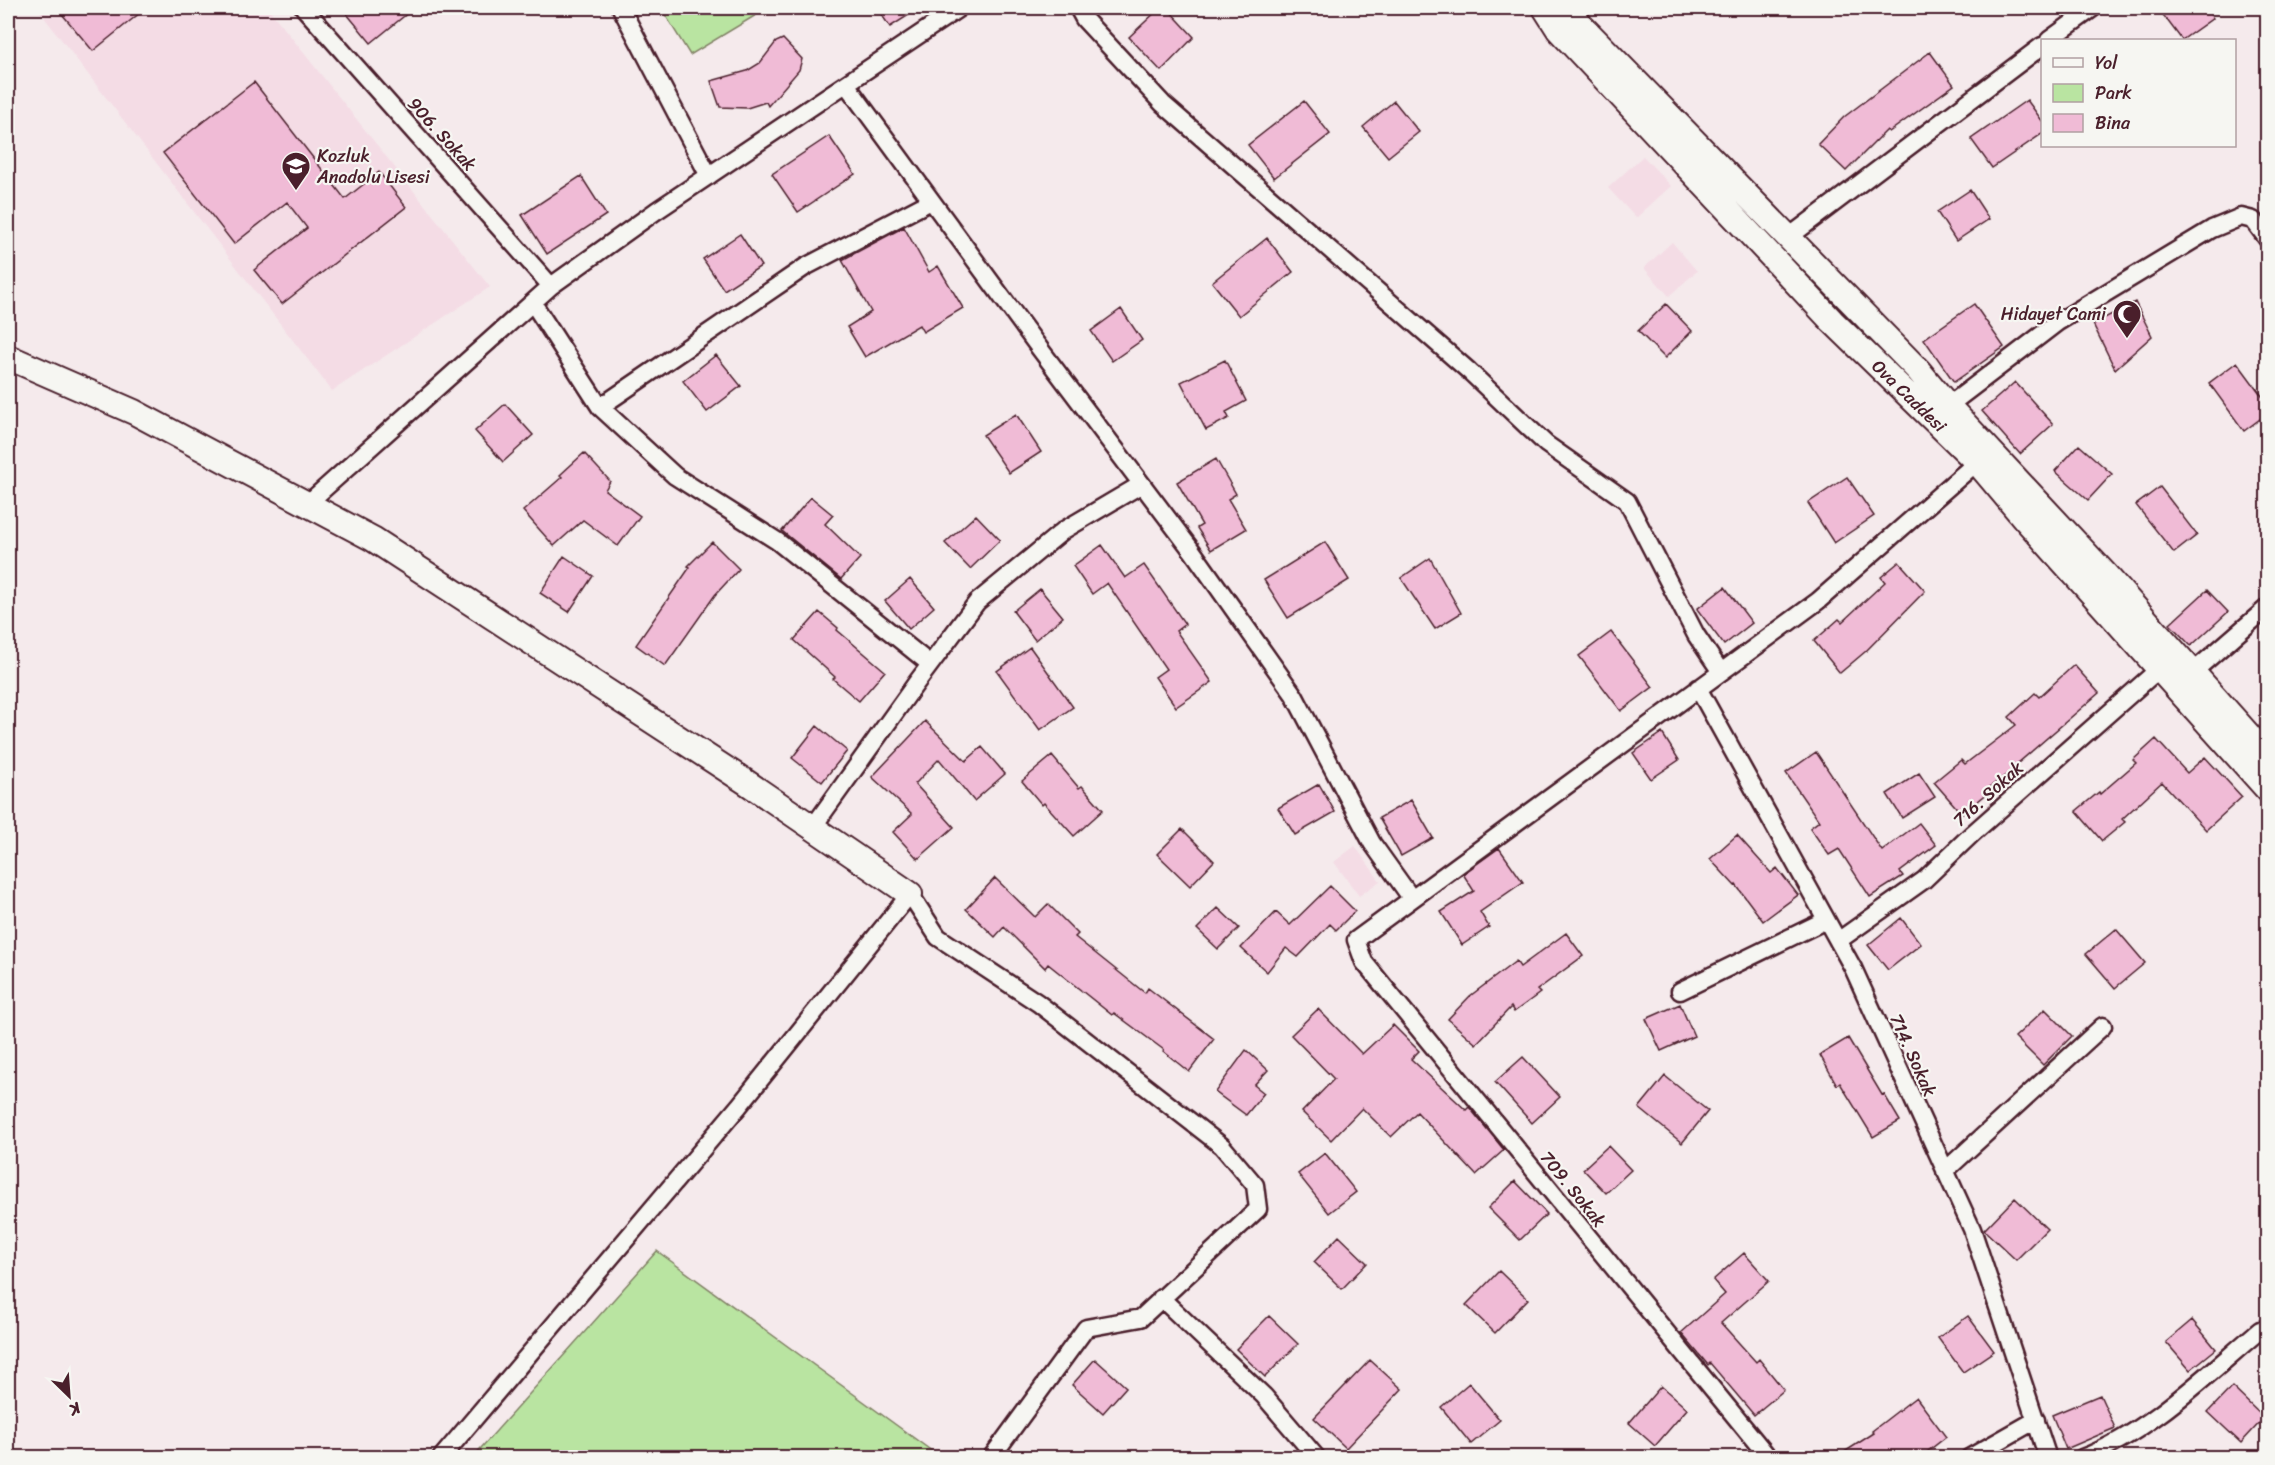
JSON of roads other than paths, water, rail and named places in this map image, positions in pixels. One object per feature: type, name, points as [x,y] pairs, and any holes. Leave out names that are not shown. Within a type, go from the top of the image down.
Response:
[{"type":"street","name":"906. Sokak","points":[[304,8],[551,286]]},
{"type":"street","points":[[621,8],[709,176]]},
{"type":"street","points":[[307,504],[551,286],[709,176],[959,8]]},
{"type":"street","points":[[1078,8],[1084,19],[1162,104],[1469,371],[1545,444],[1626,501],[1696,635],[1721,672]]},
{"type":"street","name":"Ova Caddesi","points":[[1545,8],[1559,30],[1832,321],[1977,462],[2025,519],[2268,790]]},
{"type":"street","name":"Ova Caddesi","points":[[1564,8],[1918,370],[1948,406],[2106,575],[2268,757]]},
{"type":"street","points":[[2050,39],[2093,8]]},
{"type":"street","points":[[1789,237],[2041,48]]},
{"type":"street","points":[[846,84],[1193,552],[1294,695],[1372,843],[1412,899],[1818,601],[1977,462]]},
{"type":"street","points":[[600,407],[805,267],[931,201]]},
{"type":"street","points":[[1948,406],[2058,321],[2212,229],[2241,217],[2253,220],[2268,240]]},
{"type":"street","points":[[533,303],[600,407],[675,476],[777,541],[930,664]]},
{"type":"street","points":[[8,357],[134,412],[373,539],[746,782],[910,894],[938,937],[1038,1003],[1222,1146],[1255,1185],[1258,1209],[1140,1318],[1086,1328],[991,1458]]},
{"type":"street","points":[[813,828],[977,602],[1064,530],[1142,484]]},
{"type":"street","points":[[2193,672],[2268,607]]},
{"type":"street","name":"716. Sokak","points":[[1838,941],[1924,880],[1981,826],[2159,669]]},
{"type":"street","name":"714. Sokak","points":[[1698,688],[1852,968],[1972,1229],[2048,1458]]},
{"type":"street","points":[[441,1458],[739,1106],[910,894]]},
{"type":"street","name":"709. Sokak","points":[[1412,899],[1356,940],[1364,962],[1760,1454]]},
{"type":"street","points":[[1680,991],[1826,920]]},
{"type":"street","points":[[1945,1171],[2103,1026]]},
{"type":"street","points":[[1161,1298],[1264,1396],[1317,1458]]},
{"type":"street","points":[[2082,1458],[2097,1452],[2153,1419],[2260,1330]]},
{"type":"street","points":[[1969,1458],[2036,1420]]},
{"type":"place","name":"Kozluk Anadolu Lisesi","points":[[296,192]]},
{"type":"place","name":"Hidayet Cami","points":[[2127,340]]}]
